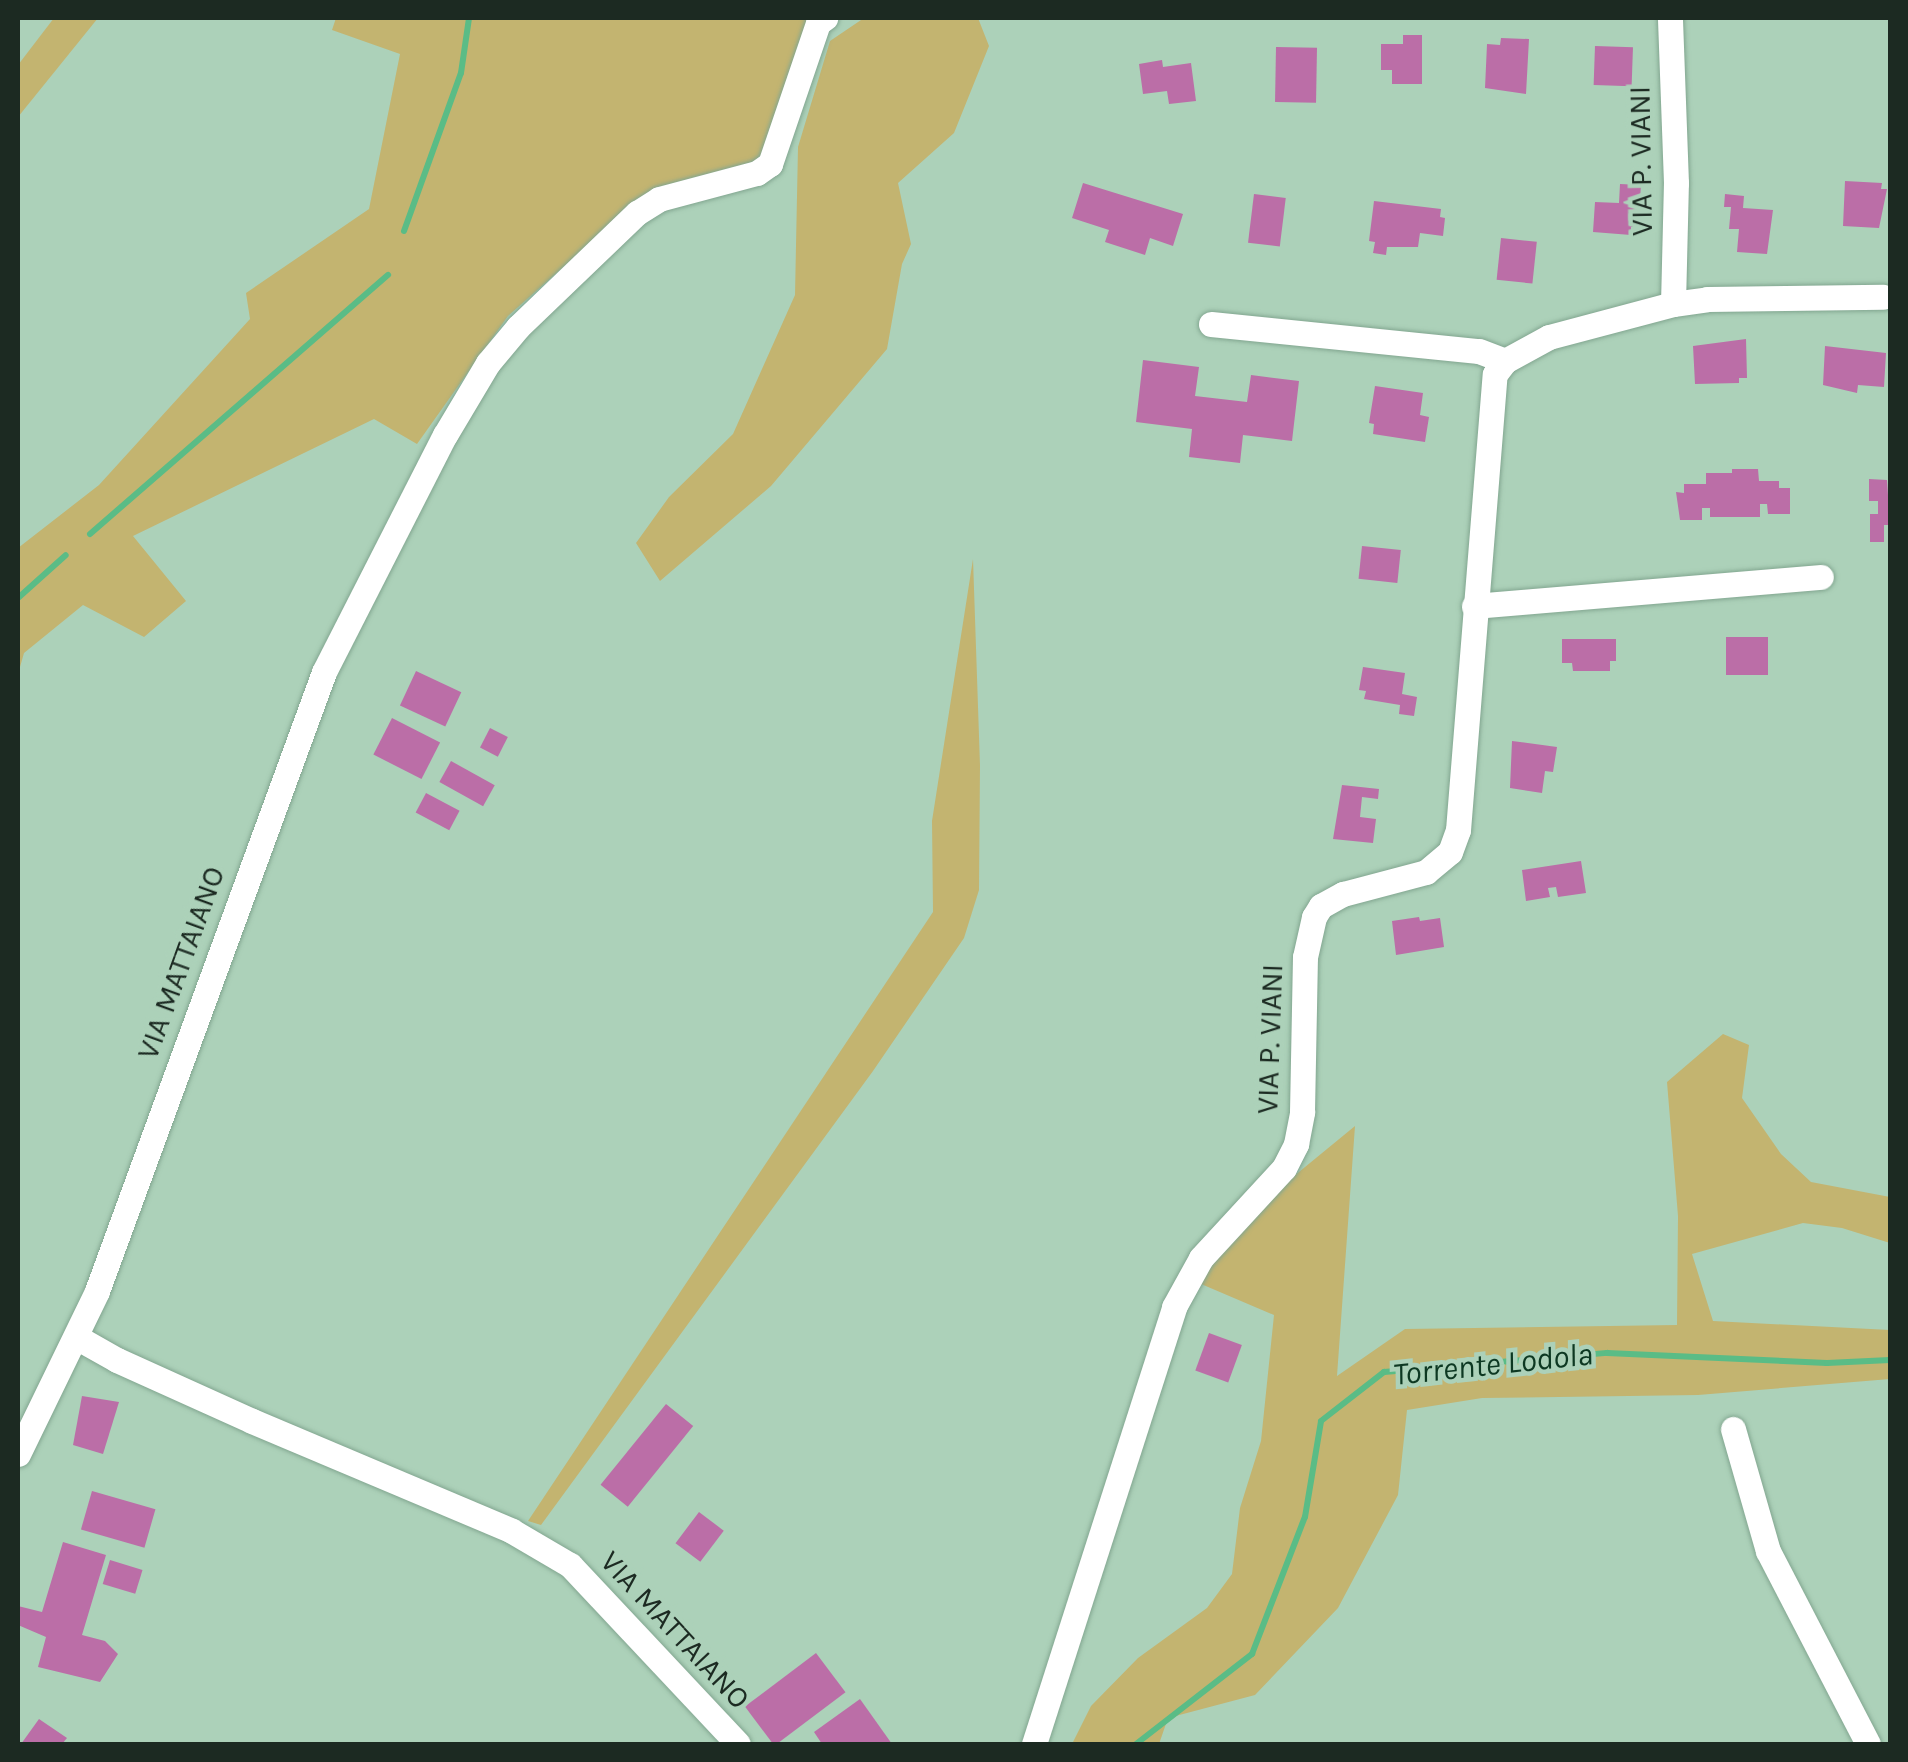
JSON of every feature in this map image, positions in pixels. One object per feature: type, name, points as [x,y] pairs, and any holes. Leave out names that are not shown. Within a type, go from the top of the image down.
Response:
[{"type":"street","name":"VIA P. VIANI","points":[[1670,18],[1676,183],[1673,304]]},
{"type":"street","name":"VIA MATTAIANO","points":[[738,1744],[570,1565],[512,1531],[252,1421],[117,1360],[78,1338],[324,672],[445,435],[488,363],[518,327],[637,213],[659,198],[758,173],[770,164],[821,20]]},
{"type":"street","points":[[1211,324],[1479,350],[1505,361],[1550,337],[1673,304],[1707,299],[1884,297]]},
{"type":"street","name":"VIA P. VIANI","points":[[1034,1744],[1181,1293],[1201,1258],[1284,1168],[1296,1144],[1302,1112],[1305,958],[1314,916],[1321,906],[1344,894],[1426,872],[1450,852],[1458,830],[1492,389],[1505,361]]},
{"type":"street","points":[[1474,606],[1820,577]]},
{"type":"street","points":[[18,1454],[78,1338]]},
{"type":"street","points":[[1733,1430],[1768,1551],[1868,1744]]},
{"type":"shaded area","points":[[54,18],[98,18],[18,117],[18,65]]},
{"type":"shaded area","points":[[336,18],[809,18],[770,156],[642,197],[508,316],[417,444],[374,419],[133,536],[186,601],[144,637],[83,605],[24,653],[18,674],[18,548],[99,485],[250,319],[246,293],[369,209],[400,54],[332,30]]},
{"type":"shaded area","points":[[864,18],[978,18],[989,46],[954,133],[898,183],[911,244],[902,264],[887,349],[771,486],[660,581],[636,543],[669,497],[733,434],[795,295],[798,147],[830,41]]},
{"type":"shaded area","points":[[973,559],[980,765],[979,890],[964,938],[873,1071],[541,1525],[528,1521],[933,912],[932,821]]},
{"type":"shaded area","points":[[1723,1034],[1749,1045],[1742,1098],[1781,1154],[1811,1182],[1890,1197],[1890,1243],[1842,1228],[1803,1223],[1692,1254],[1713,1321],[1890,1330],[1890,1379],[1698,1395],[1482,1398],[1407,1410],[1398,1495],[1338,1608],[1255,1695],[1168,1718],[1159,1744],[1072,1744],[1091,1706],[1138,1658],[1207,1608],[1232,1574],[1240,1508],[1261,1441],[1274,1315],[1187,1278],[1221,1236],[1355,1126],[1337,1376],[1405,1329],[1677,1325],[1678,1216],[1667,1082]]},
{"type":"building","points":[[1403,35],[1422,35],[1422,84],[1392,84],[1392,70],[1381,70],[1381,44],[1403,44]]},
{"type":"building","points":[[1501,38],[1529,39],[1526,94],[1485,88],[1487,44],[1500,45]]},
{"type":"building","points":[[1595,46],[1633,47],[1632,86],[1594,85]]},
{"type":"building","points":[[1276,47],[1317,48],[1316,103],[1275,102]]},
{"type":"building","points":[[1162,60],[1163,67],[1191,63],[1196,101],[1169,104],[1167,91],[1143,94],[1139,64]]},
{"type":"building","points":[[1845,181],[1882,183],[1881,189],[1887,189],[1879,228],[1843,226]]},
{"type":"building","points":[[1083,183],[1183,214],[1173,246],[1150,238],[1145,255],[1105,242],[1109,230],[1072,218]]},
{"type":"building","points":[[1620,184],[1641,185],[1638,227],[1631,227],[1631,235],[1593,232],[1595,202],[1619,203]]},
{"type":"building","points":[[1254,194],[1286,198],[1280,247],[1248,243]]},
{"type":"building","points":[[1725,194],[1744,196],[1743,208],[1773,210],[1767,254],[1737,252],[1739,229],[1729,229],[1731,207],[1724,207]]},
{"type":"building","points":[[1374,201],[1441,209],[1440,217],[1445,218],[1443,236],[1420,233],[1418,247],[1387,247],[1386,255],[1373,253],[1375,242],[1369,241]]},
{"type":"building","points":[[1501,238],[1537,242],[1532,284],[1497,280]]},
{"type":"building","points":[[1746,339],[1747,378],[1739,378],[1739,383],[1695,384],[1693,346]]},
{"type":"building","points":[[1825,346],[1886,353],[1884,387],[1858,385],[1857,393],[1823,385]]},
{"type":"building","points":[[1143,360],[1199,367],[1195,396],[1247,402],[1251,375],[1299,381],[1292,441],[1243,435],[1240,463],[1189,457],[1192,429],[1136,422]]},
{"type":"building","points":[[1375,386],[1423,393],[1420,415],[1429,417],[1425,442],[1373,434],[1374,424],[1369,423]]},
{"type":"building","points":[[1732,469],[1758,469],[1759,481],[1779,481],[1779,488],[1790,488],[1790,514],[1768,514],[1767,504],[1760,504],[1760,517],[1710,517],[1710,508],[1702,508],[1702,520],[1680,520],[1676,492],[1684,493],[1684,484],[1706,484],[1706,473],[1732,473]]},
{"type":"building","points":[[1869,479],[1887,480],[1890,525],[1884,525],[1884,542],[1870,542],[1870,514],[1878,514],[1878,501],[1869,501]]},
{"type":"building","points":[[1362,546],[1401,550],[1397,583],[1359,579]]},
{"type":"building","points":[[1726,637],[1768,637],[1768,675],[1726,675]]},
{"type":"building","points":[[1562,639],[1616,639],[1616,661],[1610,661],[1610,671],[1573,671],[1572,663],[1562,663]]},
{"type":"building","points":[[1363,667],[1405,673],[1402,694],[1417,697],[1414,716],[1399,714],[1400,705],[1364,699],[1366,691],[1359,690]]},
{"type":"building","points":[[416,671],[461,692],[445,727],[400,705]]},
{"type":"building","points":[[392,718],[440,743],[422,779],[373,755]]},
{"type":"building","points":[[490,728],[508,737],[498,757],[480,748]]},
{"type":"building","points":[[1512,741],[1557,747],[1553,772],[1545,771],[1542,793],[1510,788]]},
{"type":"building","points":[[451,761],[495,785],[483,806],[439,782]]},
{"type":"building","points":[[1342,785],[1379,789],[1378,799],[1362,797],[1360,817],[1376,819],[1373,843],[1333,839]]},
{"type":"building","points":[[426,793],[460,811],[449,830],[416,812]]},
{"type":"building","points":[[1581,861],[1586,893],[1558,897],[1556,887],[1548,888],[1550,897],[1526,901],[1522,870]]},
{"type":"building","points":[[1419,917],[1420,921],[1440,918],[1444,947],[1396,955],[1392,921]]},
{"type":"building","points":[[1209,1333],[1242,1345],[1228,1383],[1195,1371]]},
{"type":"building","points":[[82,1396],[119,1402],[103,1454],[73,1445]]},
{"type":"building","points":[[666,1404],[693,1426],[628,1507],[601,1485]]},
{"type":"building","points":[[92,1491],[155,1509],[144,1548],[81,1529]]},
{"type":"building","points":[[699,1512],[724,1531],[700,1562],[676,1543]]},
{"type":"building","points":[[63,1542],[106,1555],[82,1635],[105,1641],[118,1654],[100,1682],[38,1667],[46,1637],[18,1625],[18,1606],[42,1612]]},
{"type":"building","points":[[110,1560],[143,1570],[135,1594],[103,1584]]},
{"type":"building","points":[[816,1653],[845,1692],[777,1744],[745,1707]]},
{"type":"building","points":[[860,1699],[892,1744],[822,1744],[814,1732]]},
{"type":"building","points":[[39,1719],[67,1738],[62,1744],[21,1744]]},
{"type":"waterway","points":[[404,231],[461,73],[469,18]]},
{"type":"waterway","points":[[90,534],[388,275]]},
{"type":"waterway","points":[[18,598],[66,555]]},
{"type":"waterway","name":"Torrente Lodola","points":[[1136,1744],[1252,1654],[1305,1517],[1321,1421],[1384,1372],[1607,1353],[1827,1363],[1890,1360]]}]
